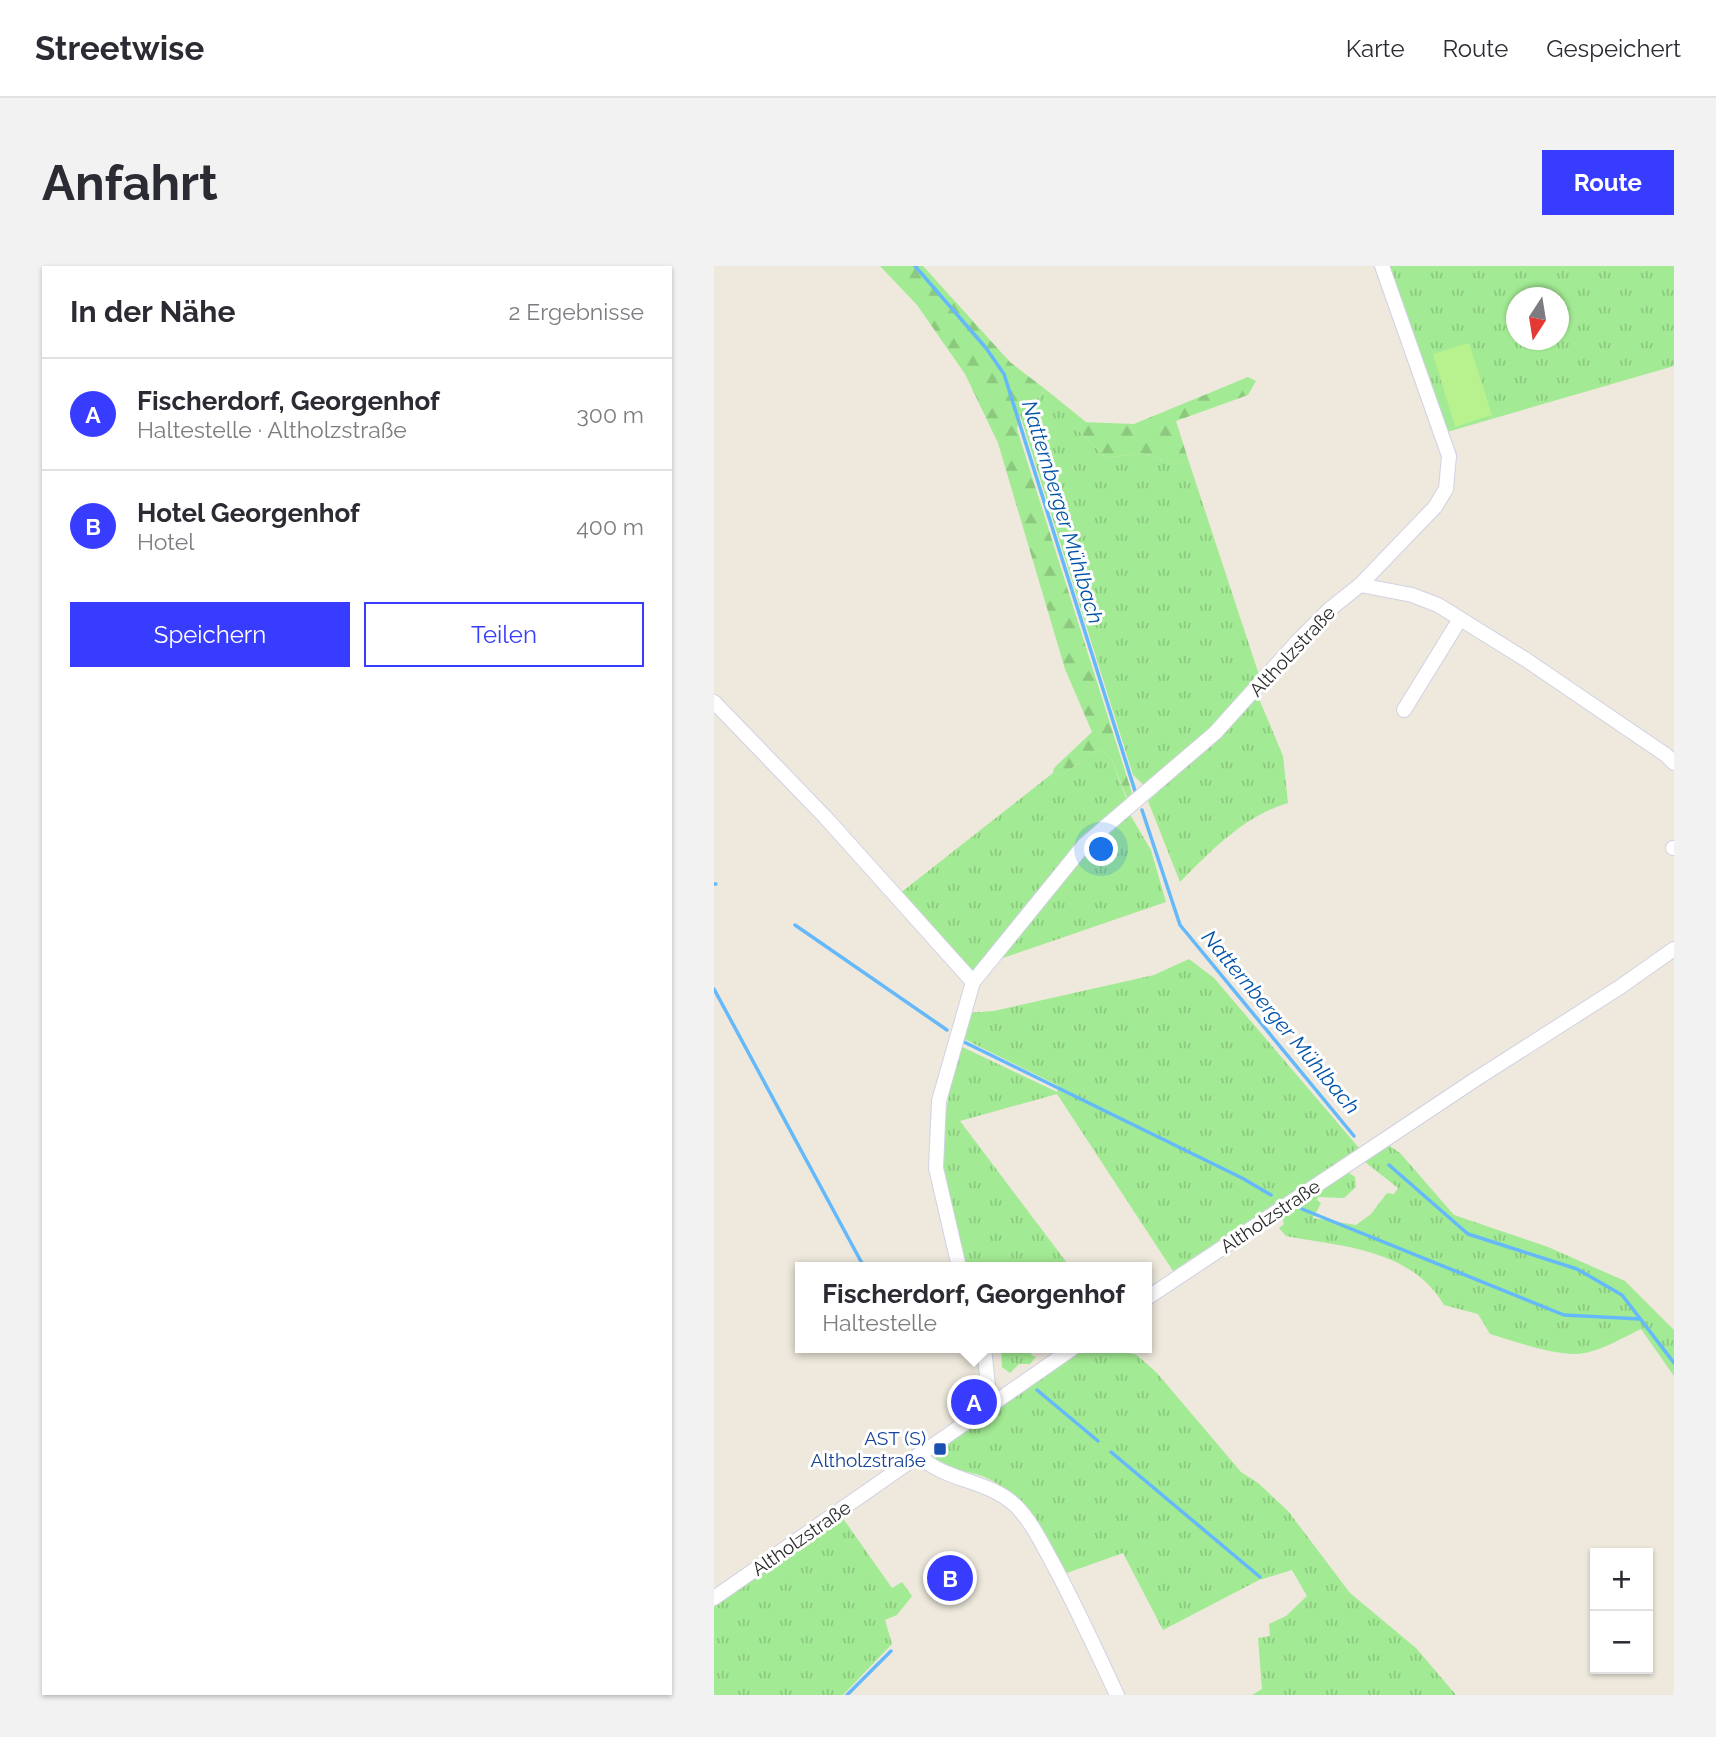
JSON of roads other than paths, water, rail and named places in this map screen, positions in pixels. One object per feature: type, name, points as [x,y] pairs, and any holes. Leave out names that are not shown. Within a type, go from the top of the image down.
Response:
[{"type":"street","name":"Altholzstraße","points":[[958,1262],[936,1168],[939,1101],[973,982],[1085,844],[1215,733],[1297,642],[1360,584],[1435,507],[1446,489],[1449,456],[1382,266]]},
{"type":"street","points":[[1360,584],[1412,595],[1438,605],[1550,676],[1674,764]]},
{"type":"street","points":[[1404,710],[1460,619]]},
{"type":"street","points":[[714,702],[844,837],[973,982]]},
{"type":"street","name":"Altholzstraße","points":[[1152,1295],[1674,949]]},
{"type":"street","points":[[985,1353],[990,1404]]},
{"type":"street","name":"Altholzstraße","points":[[714,1598],[1066,1353]]},
{"type":"street","points":[[918,1455],[933,1469],[977,1482],[998,1492],[1017,1507],[1037,1535],[1065,1586],[1117,1695]]},
{"type":"waterway","name":"Natternberger Mühlbach","points":[[915,266],[986,348],[1004,374],[1135,791]]},
{"type":"waterway","name":"Natternberger Mühlbach","points":[[1142,810],[1180,925],[1354,1136]]},
{"type":"waterway","points":[[795,925],[947,1030]]},
{"type":"waterway","points":[[714,989],[861,1262]]},
{"type":"waterway","points":[[962,1041],[1242,1178],[1271,1195]]},
{"type":"waterway","name":"Natternberger Mühlbach","points":[[1389,1165],[1468,1234],[1577,1269],[1622,1295],[1674,1363]]},
{"type":"waterway","points":[[1302,1209],[1564,1315],[1640,1319]]},
{"type":"waterway","points":[[1037,1390],[1098,1441]]},
{"type":"waterway","points":[[1111,1452],[1260,1577]]},
{"type":"waterway","points":[[847,1695],[891,1651]]},
{"type":"place","name":"Fischerdorf, Georgenhof","points":[[974,1402]]},
{"type":"place","name":"AST (S) Altholzstraße","points":[[940,1449]]},
{"type":"place","name":"Hotel Georgenhof","points":[[950,1578]]}]
